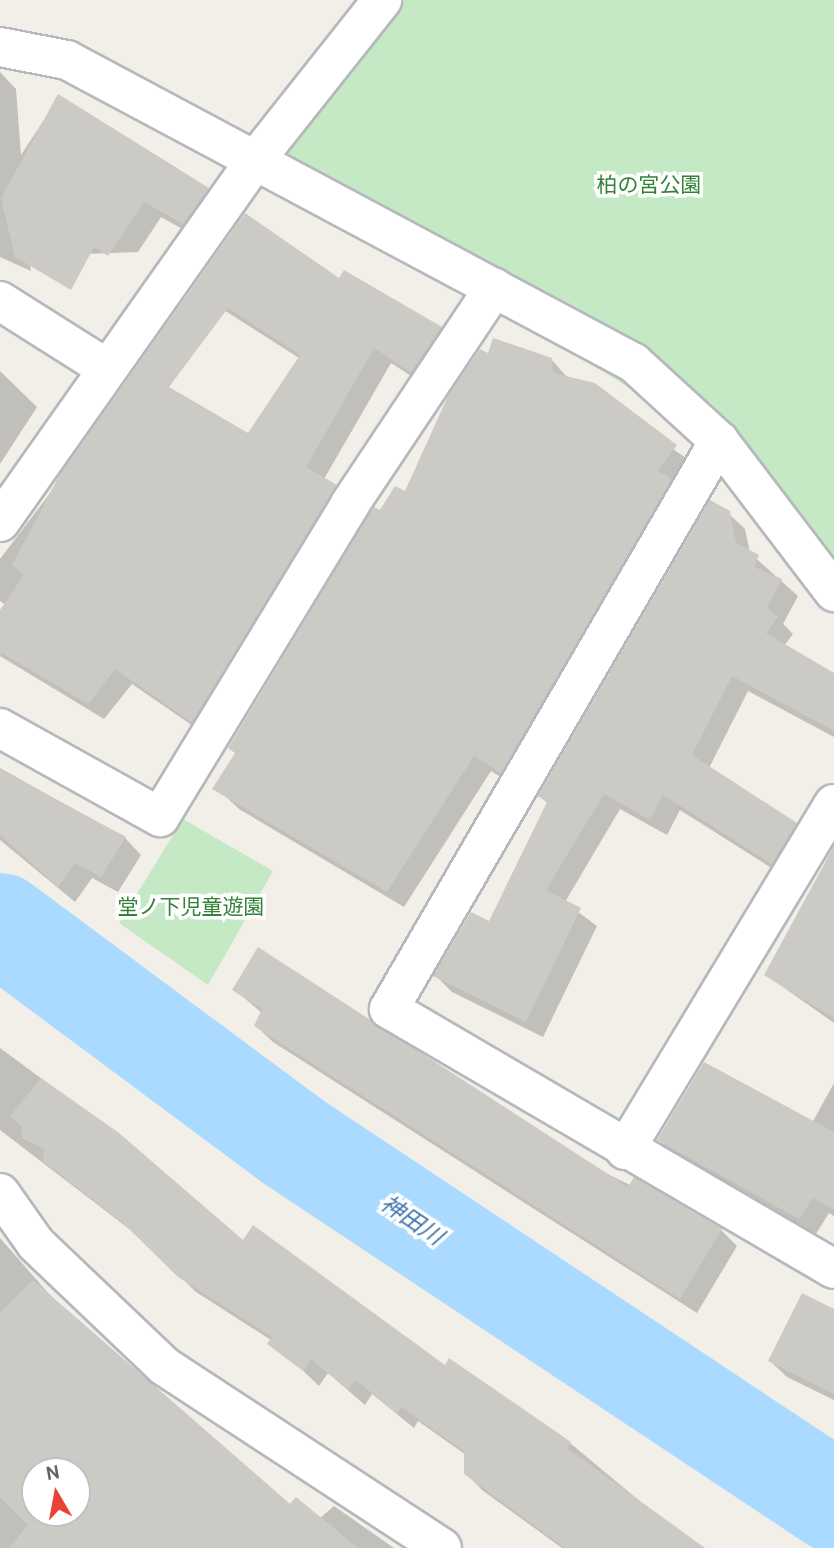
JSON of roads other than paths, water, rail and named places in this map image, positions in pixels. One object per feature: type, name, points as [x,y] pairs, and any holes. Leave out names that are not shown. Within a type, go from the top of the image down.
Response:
[{"type":"street","points":[[0,522],[253,163],[382,0]]},
{"type":"street","points":[[0,47],[67,60],[253,163],[634,363],[719,441],[834,592]]},
{"type":"street","points":[[0,728],[160,817],[350,504],[494,288]]},
{"type":"street","points":[[0,301],[106,368]]},
{"type":"street","points":[[719,441],[389,1009],[625,1150],[834,1269]]},
{"type":"street","points":[[625,1150],[834,804]]},
{"type":"street","points":[[0,1193],[36,1244],[164,1366],[442,1548]]},
{"type":"waterway","name":"神田川","points":[[0,924],[292,1141],[834,1501]]},
{"type":"park label","name":"柏の宮公園","points":[[649,185]]},
{"type":"park label","name":"堂ノ下児童遊園","points":[[191,907]]}]
